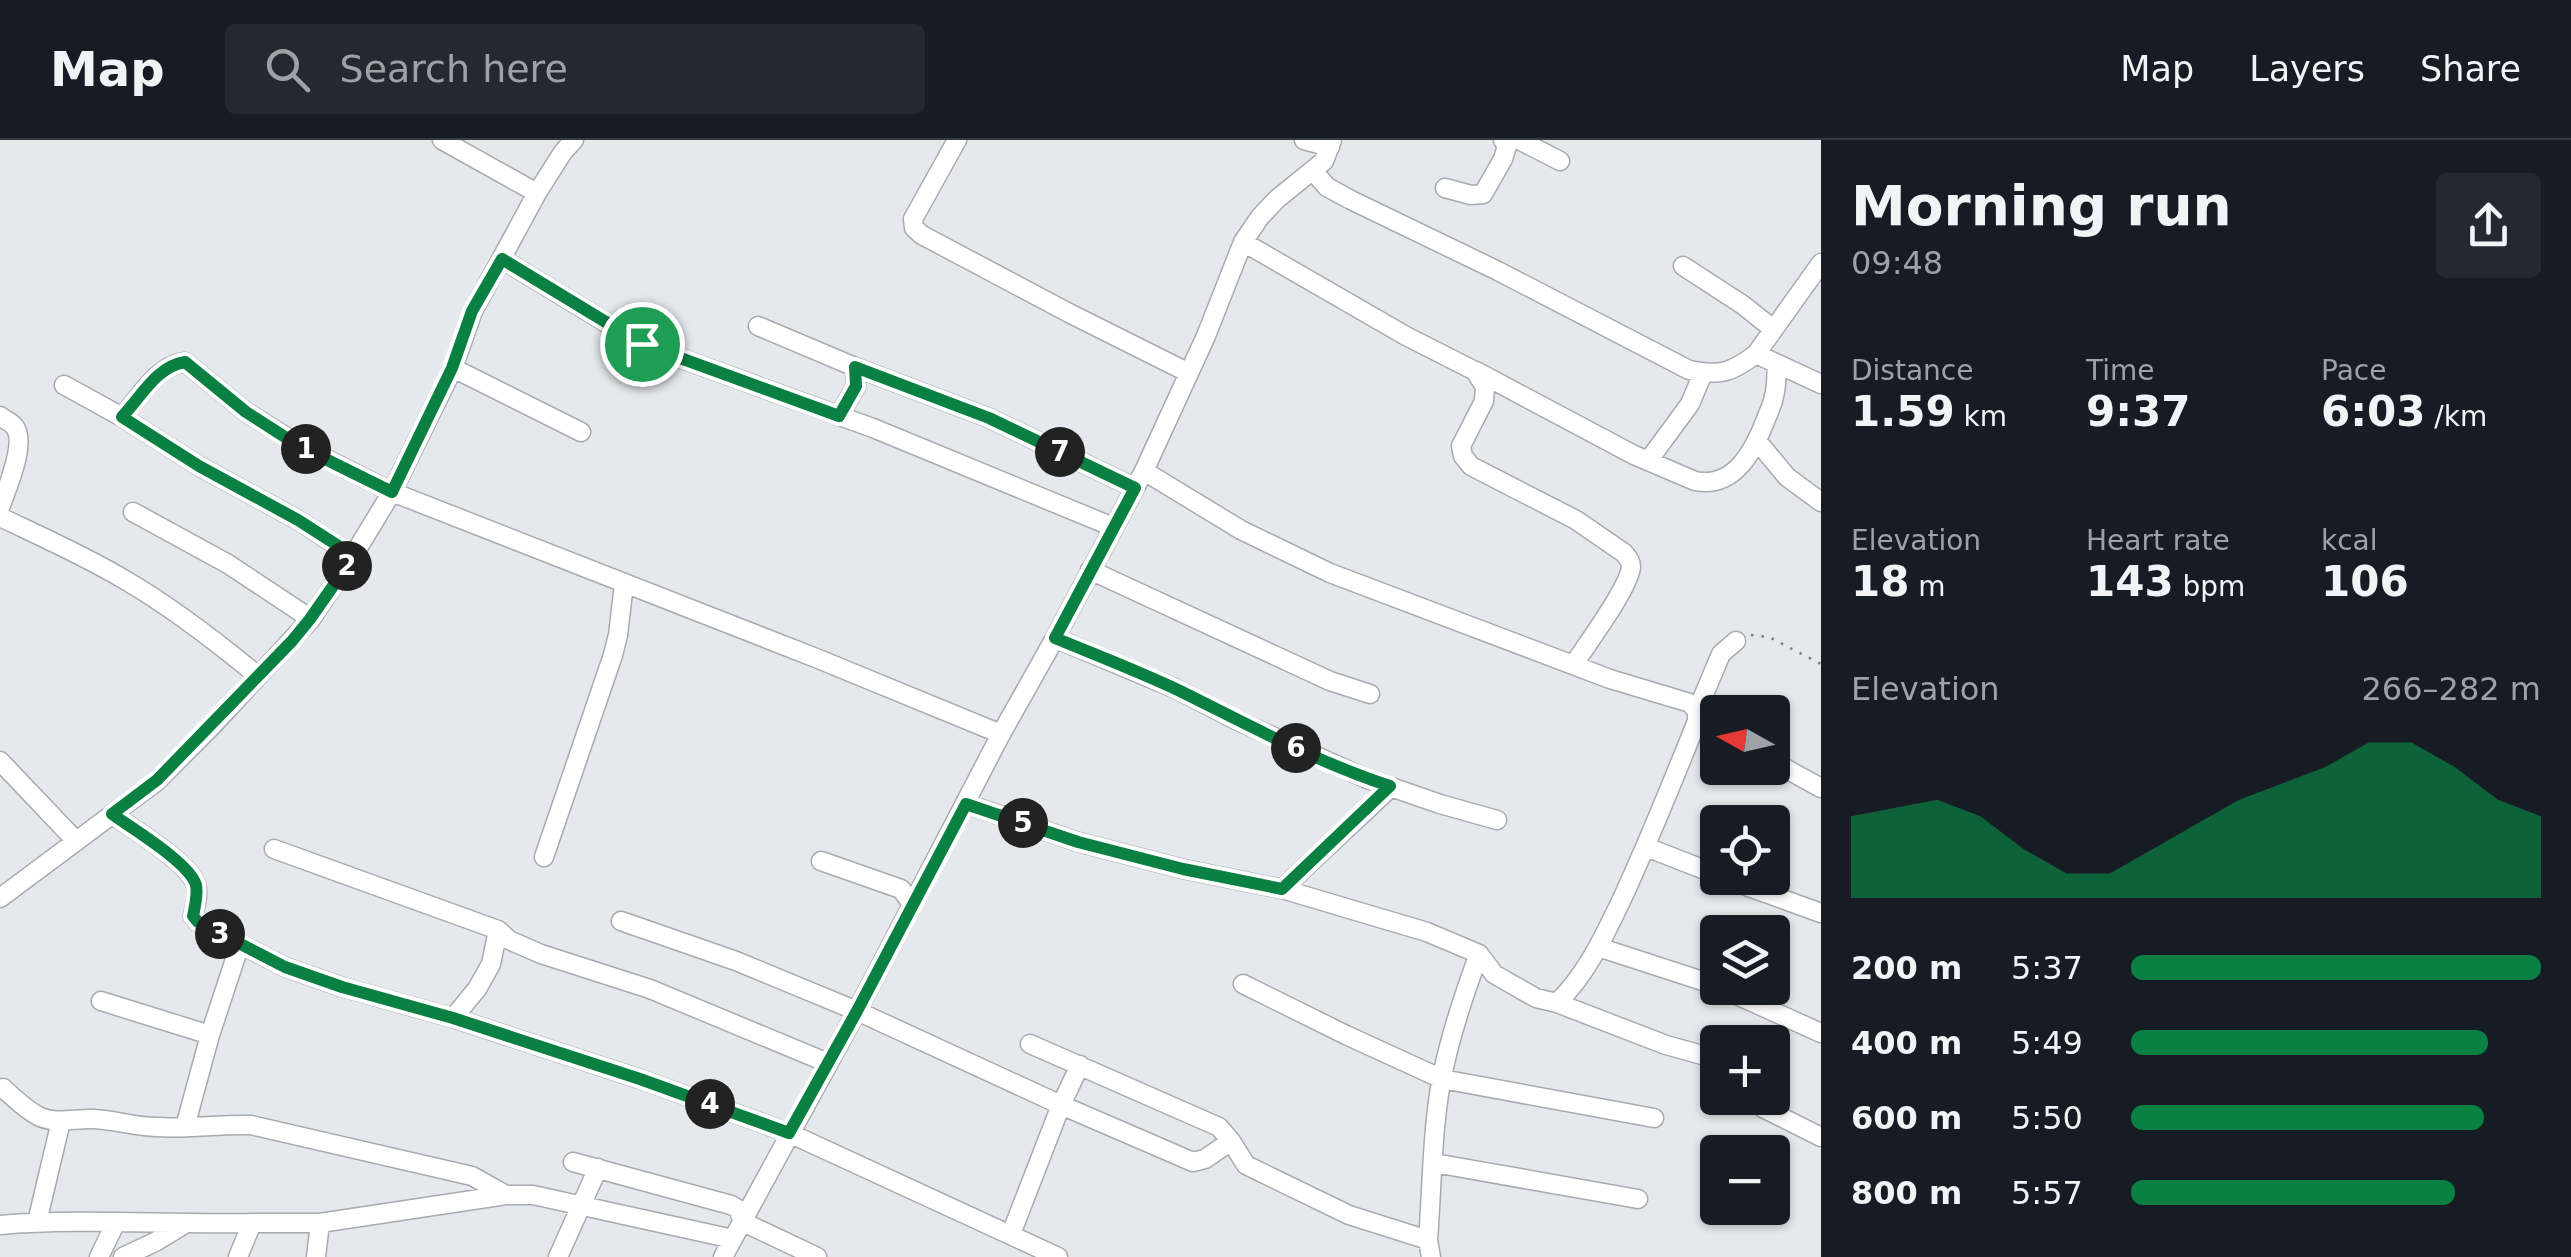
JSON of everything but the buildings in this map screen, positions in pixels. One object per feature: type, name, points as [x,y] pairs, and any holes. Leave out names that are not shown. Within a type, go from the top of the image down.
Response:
[{"type":"street","points":[[442,140],[537,193]]},
{"type":"street","points":[[0,898],[157,780],[310,619],[392,492],[452,368],[472,311],[537,193],[574,140]]},
{"type":"street","points":[[957,140],[913,218],[914,228],[1189,373]]},
{"type":"street","points":[[723,1257],[1140,480],[1243,242],[1277,200],[1324,161],[1331,144],[1304,140]]},
{"type":"street","points":[[1445,188],[1482,194],[1502,159],[1507,146],[1503,140]]},
{"type":"street","points":[[1532,143],[1560,161]]},
{"type":"street","points":[[1314,172],[1328,187],[1351,200],[1689,370],[1704,373],[1736,369],[1756,354],[1821,263]]},
{"type":"street","points":[[1243,242],[1406,336],[1648,461],[1695,481],[1706,483],[1726,478],[1750,454],[1774,397],[1777,364]]},
{"type":"street","points":[[502,259],[642,344],[839,416],[1114,527]]},
{"type":"street","points":[[1683,266],[1773,328]]},
{"type":"street","points":[[758,326],[1140,480],[1330,572],[1610,679],[1690,704],[1700,719]]},
{"type":"street","points":[[1756,354],[1821,384]]},
{"type":"street","points":[[122,417],[157,374],[185,362],[246,412],[299,446],[392,492],[1001,734]]},
{"type":"street","points":[[839,416],[856,386],[855,367]]},
{"type":"street","points":[[452,368],[582,432]]},
{"type":"street","points":[[1476,370],[1484,387],[1484,400],[1461,446],[1462,456],[1471,466],[1576,520],[1630,560],[1618,598],[1574,664]]},
{"type":"street","points":[[1648,461],[1690,404],[1704,373]]},
{"type":"street","points":[[64,385],[354,556]]},
{"type":"street","points":[[0,416],[15,426],[20,448],[0,508]]},
{"type":"street","points":[[1758,442],[1787,477],[1821,502]]},
{"type":"street","points":[[132,512],[228,564],[310,619]]},
{"type":"street","points":[[0,517],[127,581],[258,676]]},
{"type":"street","points":[[1090,570],[1330,681],[1370,694]]},
{"type":"street","points":[[544,857],[613,655],[624,584]]},
{"type":"street","points":[[1055,638],[1174,688],[1319,758],[1390,786],[1497,820]]},
{"type":"street","points":[[1557,1003],[1573,988],[1598,946],[1646,847],[1721,654],[1736,641]]},
{"type":"street","points":[[0,762],[76,842]]},
{"type":"street","points":[[1790,771],[1821,788]]},
{"type":"street","points":[[1282,889],[1390,786]]},
{"type":"street","points":[[966,804],[1096,847],[1282,889],[1427,932],[1479,954],[1494,974],[1536,998],[1700,1054]]},
{"type":"street","points":[[112,814],[160,847],[190,874],[196,883],[193,916],[198,922],[285,967],[640,1079],[789,1133],[1058,1257]]},
{"type":"street","points":[[1646,847],[1700,868]]},
{"type":"street","points":[[274,848],[498,930],[508,940],[540,954],[650,989],[828,1063]]},
{"type":"street","points":[[821,861],[902,889],[912,904]]},
{"type":"street","points":[[1772,895],[1821,913]]},
{"type":"street","points":[[621,921],[736,961],[857,1011],[1193,1162],[1232,1142]]},
{"type":"street","points":[[453,1018],[492,964],[498,930]]},
{"type":"street","points":[[186,1127],[210,1035],[240,944]]},
{"type":"street","points":[[1598,946],[1700,981]]},
{"type":"street","points":[[1030,1044],[1218,1127],[1246,1164],[1300,1193],[1429,1248],[1442,1079],[1479,954]]},
{"type":"street","points":[[1243,984],[1442,1079],[1654,1118]]},
{"type":"street","points":[[100,1001],[210,1035]]},
{"type":"street","points":[[1759,1005],[1821,1033]]},
{"type":"street","points":[[1011,1234],[1080,1066]]},
{"type":"street","points":[[3,1088],[42,1118],[105,1120],[154,1128],[251,1125],[472,1176],[506,1195]]},
{"type":"street","points":[[1776,1115],[1821,1137]]},
{"type":"street","points":[[36,1222],[61,1121]]},
{"type":"street","points":[[574,1162],[732,1205],[743,1222],[818,1257]]},
{"type":"street","points":[[1434,1163],[1638,1199]]},
{"type":"street","points":[[558,1257],[598,1168]]},
{"type":"street","points":[[0,1225],[320,1223],[506,1195],[533,1195],[733,1239]]},
{"type":"street","points":[[238,1257],[252,1223]]},
{"type":"street","points":[[316,1257],[320,1223]]},
{"type":"street","points":[[99,1257],[115,1224]]},
{"type":"street","points":[[123,1257],[183,1224]]},
{"type":"path","points":[[1736,641],[1754,634],[1770,637],[1821,664]]},
{"type":"route","points":[[502,259],[642,344],[839,416],[856,386],[855,367],[989,418],[1135,488],[1055,638],[1390,786],[1282,889],[1078,842],[966,804],[789,1133],[640,1079],[285,967],[198,922],[193,916],[196,883],[190,874],[160,847],[112,814],[157,780],[292,641],[354,556],[122,417],[157,374],[185,362],[246,412],[299,446],[392,492],[452,368],[472,311],[502,259]]}]
